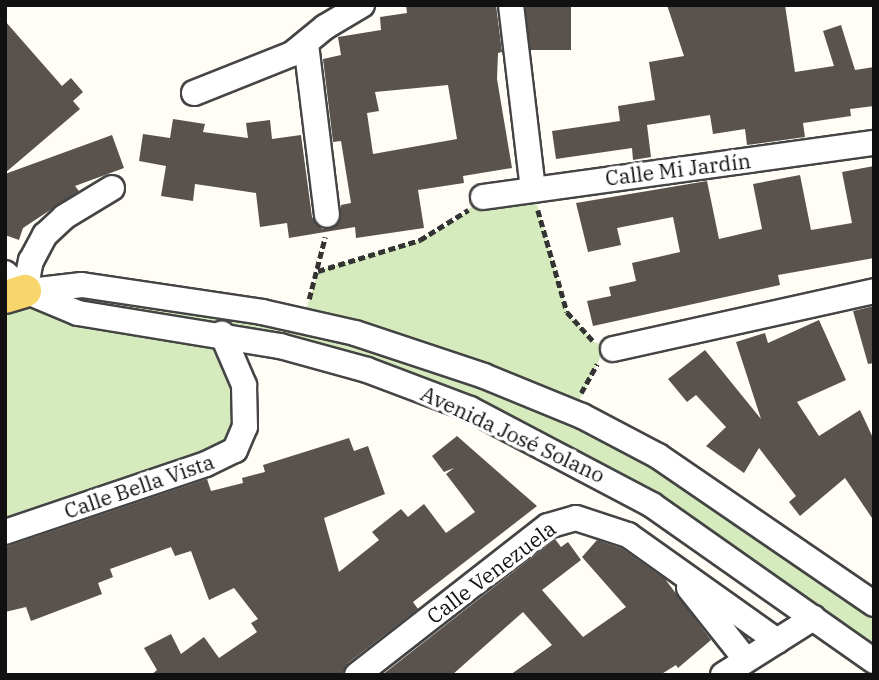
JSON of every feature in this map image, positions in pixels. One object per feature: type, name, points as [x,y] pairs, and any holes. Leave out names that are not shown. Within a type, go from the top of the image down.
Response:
[{"type":"street","points":[[194,93],[258,70],[306,44],[325,27],[362,5]]},
{"type":"street","points":[[511,5],[533,190]]},
{"type":"street","points":[[306,44],[327,215]]},
{"type":"street","name":"Calle Mi Jardín","points":[[483,197],[874,143]]},
{"type":"street","points":[[10,288],[31,261],[46,235],[64,217],[112,188]]},
{"type":"street","name":"Avenida José Solano","points":[[10,288],[82,285],[303,320],[439,360],[573,412],[712,489],[869,594]]},
{"type":"street","name":"Avenida José Solano","points":[[10,288],[78,313],[222,334],[367,370],[470,409],[543,444],[652,505],[874,661]]},
{"type":"street","points":[[613,349],[874,291]]},
{"type":"street","name":"Calle Bella Vista","points":[[5,532],[206,464],[235,450],[245,427],[244,385],[222,334]]},
{"type":"street","name":"Calle Venezuela","points":[[357,675],[548,526],[564,519],[614,527],[777,641]]},
{"type":"street","name":"Calle Venezuela","points":[[672,566],[746,660]]},
{"type":"street","points":[[723,675],[813,618]]},
{"type":"path","points":[[533,190],[567,312],[588,337],[613,349],[600,358],[573,412]]},
{"type":"path","points":[[318,271],[420,240],[454,222],[483,197]]},
{"type":"path","points":[[303,320],[318,271],[327,215]]},
{"type":"green space","points":[[533,190],[567,312],[594,342],[613,349],[600,358],[573,413],[858,593],[874,583],[874,661],[716,549],[470,409],[224,334],[242,440],[5,532],[5,297],[25,291],[303,320],[318,271],[420,240],[454,222],[483,197]]},
{"type":"building","points":[[406,5],[496,5],[502,52],[498,53],[497,79],[512,168],[463,176],[464,183],[418,190],[424,228],[356,238],[355,227],[289,238],[287,223],[260,227],[256,193],[195,184],[193,201],[161,196],[166,166],[139,161],[143,134],[170,138],[173,119],[205,124],[203,132],[248,138],[246,123],[270,120],[272,139],[301,135],[312,217],[322,229],[336,226],[341,205],[351,203],[341,141],[333,142],[323,59],[341,55],[338,37],[381,30],[380,17],[407,13]],"holes":[[[448,85],[457,139],[373,154],[367,113],[379,111],[375,92]]]},
{"type":"building","points":[[526,5],[571,5],[571,50],[526,50]]},
{"type":"building","points":[[667,5],[785,5],[795,72],[834,66],[823,31],[841,25],[855,70],[874,67],[874,106],[850,109],[851,116],[803,123],[805,137],[747,145],[745,129],[713,134],[710,115],[647,125],[651,157],[633,160],[632,148],[556,159],[552,131],[620,121],[618,106],[655,100],[649,62],[684,56]]},
{"type":"building","points":[[5,21],[62,86],[71,78],[83,92],[73,101],[80,109],[5,173]]},
{"type":"building","points":[[112,135],[124,168],[75,186],[79,191],[23,228],[19,240],[5,235],[5,174]]},
{"type":"building","points":[[874,166],[874,258],[778,275],[780,285],[593,326],[587,301],[611,296],[609,287],[636,281],[632,263],[680,252],[673,217],[617,228],[621,245],[588,252],[576,203],[707,181],[719,239],[762,229],[753,184],[800,175],[811,230],[852,223],[842,172]]},
{"type":"building","points":[[874,306],[874,363],[868,364],[853,311]]},
{"type":"building","points":[[819,320],[846,380],[797,402],[819,436],[860,410],[874,440],[874,521],[845,478],[800,516],[789,502],[796,496],[759,448],[744,473],[706,446],[726,427],[696,395],[687,402],[668,379],[705,350],[761,419],[736,342],[765,333],[768,343]]},
{"type":"building","points":[[457,436],[537,506],[413,602],[418,609],[348,663],[342,675],[151,675],[157,670],[144,648],[171,634],[181,654],[204,637],[219,658],[257,632],[251,623],[258,619],[234,588],[209,600],[191,551],[175,556],[171,547],[110,569],[113,577],[98,583],[102,594],[31,621],[26,607],[5,612],[5,547],[207,479],[211,491],[243,483],[242,478],[265,472],[263,465],[349,438],[354,451],[368,446],[385,494],[324,518],[339,572],[379,540],[372,532],[401,509],[408,517],[424,504],[446,533],[475,512],[446,474],[454,468],[444,472],[432,456]]},
{"type":"building","points":[[555,539],[561,547],[568,542],[581,560],[542,590],[583,637],[626,607],[582,557],[597,540],[621,548],[665,579],[711,640],[678,668],[676,665],[660,675],[510,675],[552,645],[523,612],[452,675],[382,675]]}]
